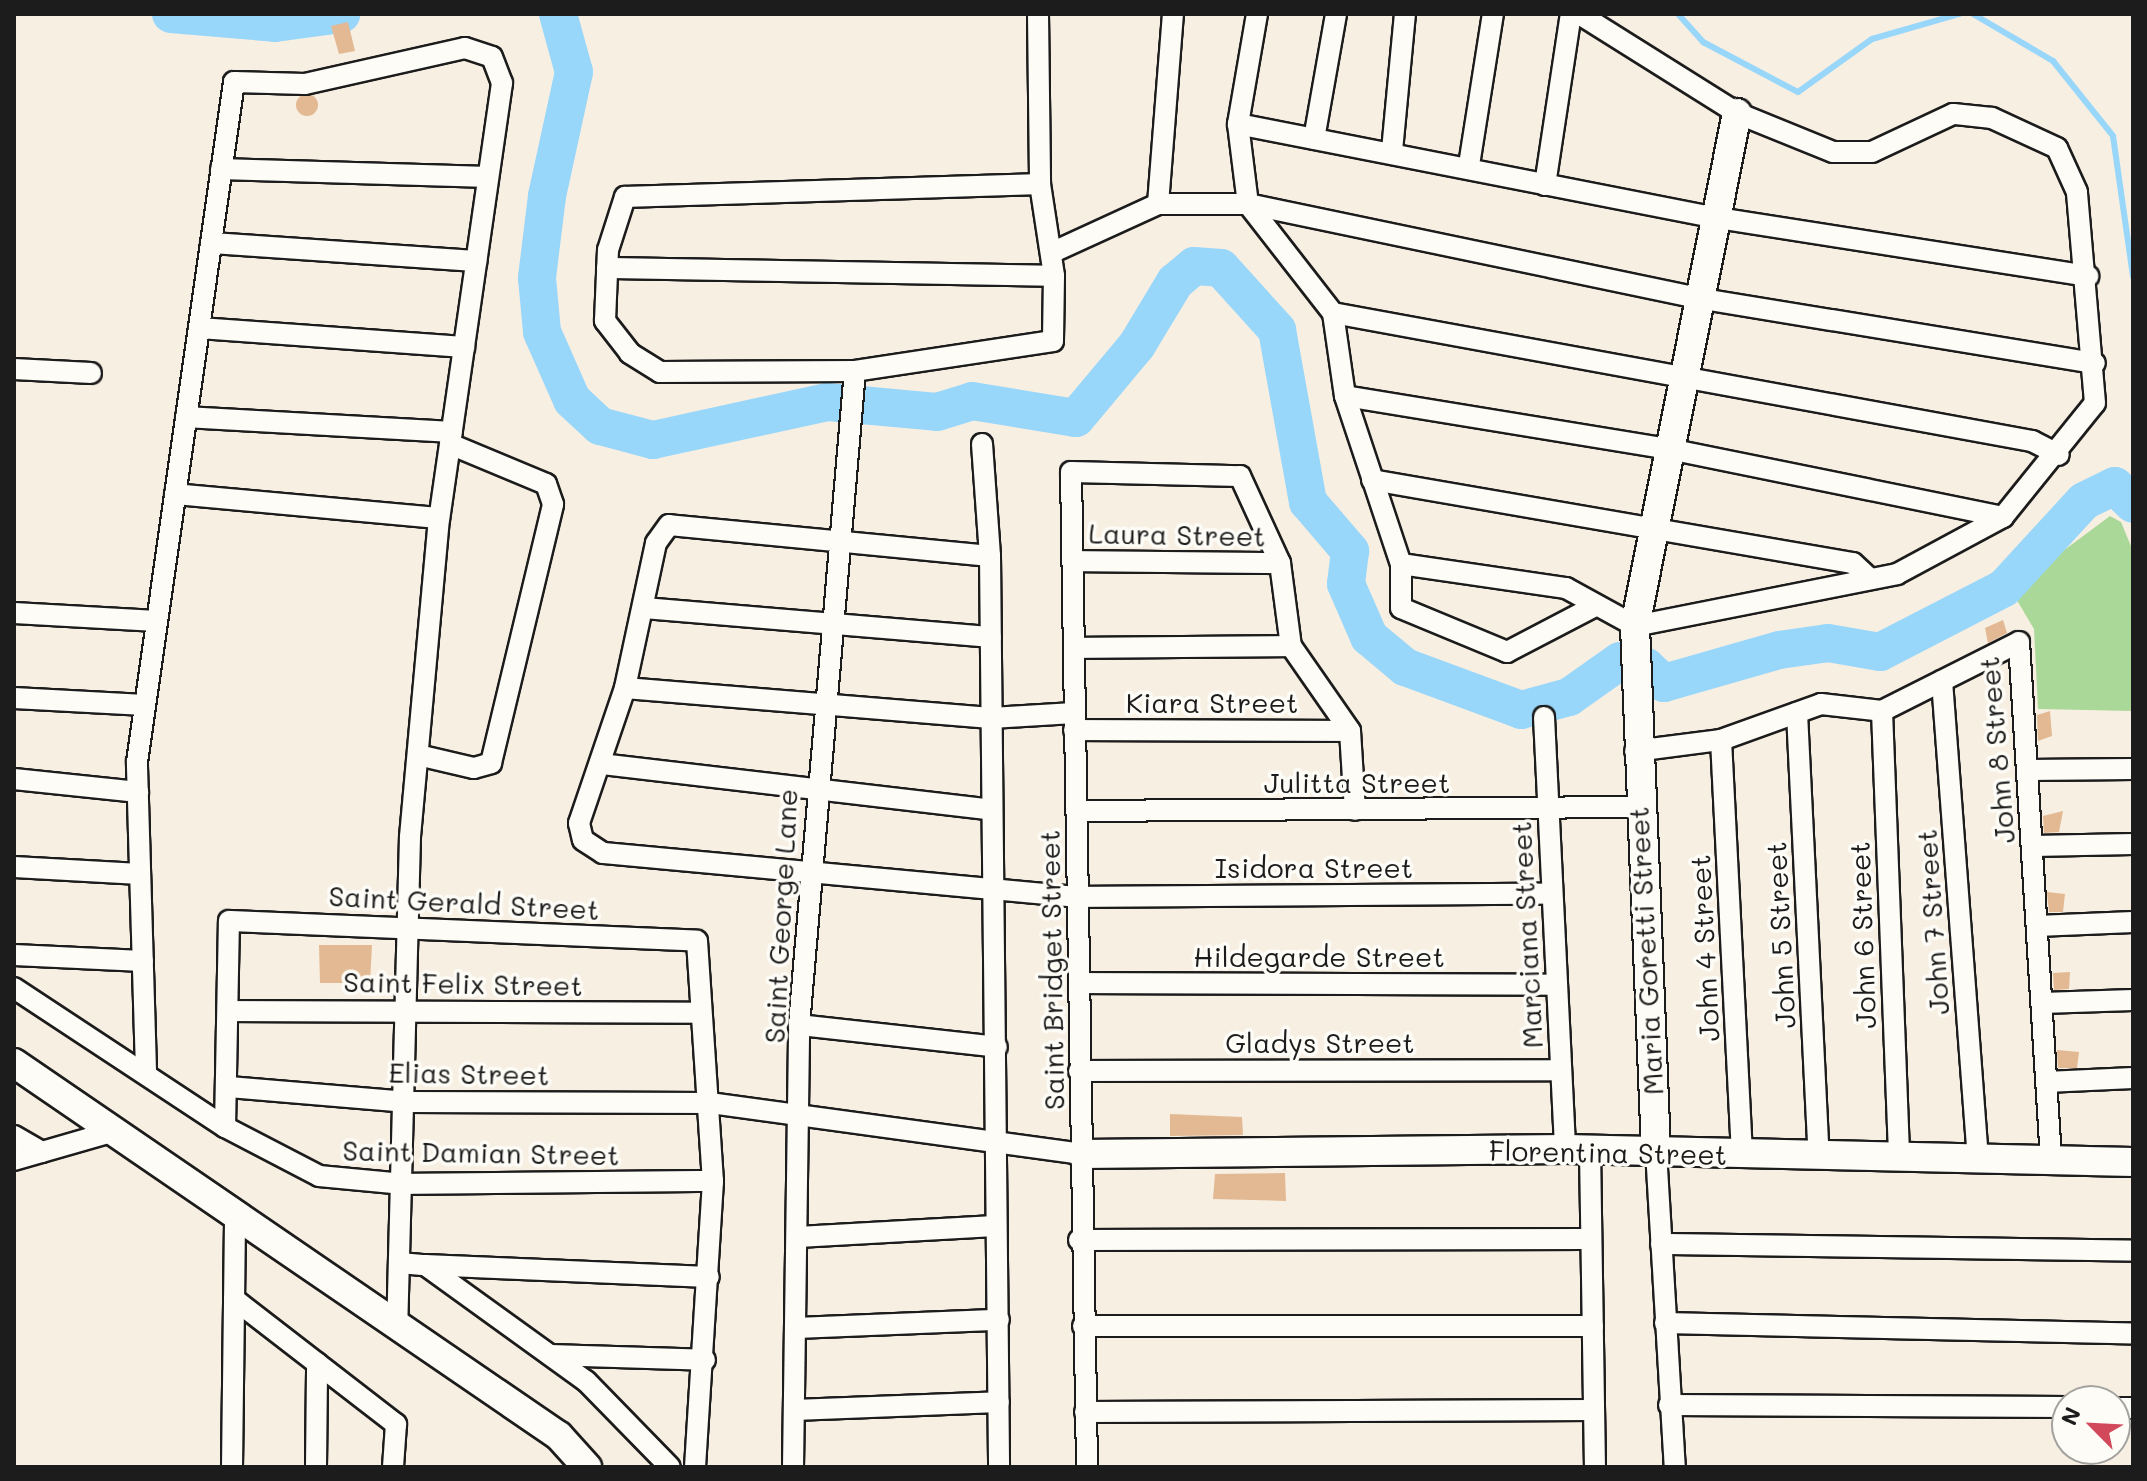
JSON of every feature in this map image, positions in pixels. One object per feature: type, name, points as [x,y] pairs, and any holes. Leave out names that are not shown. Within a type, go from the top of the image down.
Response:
[{"type":"street","points":[[1038,14],[1040,184],[1054,276],[1053,341],[855,376],[660,372],[630,353],[605,321],[607,268],[625,197],[1040,184]]},
{"type":"street","points":[[1158,204],[1173,14]]},
{"type":"street","points":[[1257,14],[1238,124],[1248,204],[1333,313],[1345,396],[1401,564],[1401,608],[1507,652],[1593,607]]},
{"type":"street","points":[[1314,139],[1336,14]]},
{"type":"street","points":[[1392,151],[1405,14]]},
{"type":"street","points":[[1469,165],[1493,14]]},
{"type":"street","points":[[1545,185],[1571,14]]},
{"type":"street","points":[[1401,564],[1566,588],[1593,607],[1635,626],[1897,574],[2003,517],[2059,455],[2095,403],[2088,276],[2077,192],[2057,148],[1992,118],[1953,114],[1872,152],[1833,152],[1737,113],[1579,14]]},
{"type":"street","points":[[146,1070],[138,792],[145,705],[234,82],[305,84],[465,48],[492,57],[502,83],[439,518],[418,755],[397,1329]]},
{"type":"street","name":"Maria Goretti Street","points":[[1656,1151],[1637,807],[1633,702],[1635,626],[1711,217],[1737,113]]},
{"type":"street","points":[[1238,124],[1469,165],[1545,185],[1711,217],[2088,276]]},
{"type":"street","points":[[221,169],[488,177]]},
{"type":"street","points":[[1051,253],[1158,204],[1248,204],[1697,298],[2095,363]]},
{"type":"street","points":[[211,243],[476,261]]},
{"type":"street","points":[[607,268],[1054,276]]},
{"type":"street","points":[[1333,313],[1683,374],[2032,441],[2059,455]]},
{"type":"street","points":[[199,328],[464,347]]},
{"type":"street","points":[[14,369],[91,373]]},
{"type":"street","name":"Saint George Lane","points":[[793,1467],[799,1025],[815,791],[839,621],[841,542],[855,376]]},
{"type":"street","points":[[1345,396],[1669,449],[2003,517]]},
{"type":"street","points":[[186,417],[451,438],[546,484],[553,504],[491,763],[474,768],[418,755]]},
{"type":"street","points":[[982,444],[990,556],[991,718],[987,809],[988,891],[997,1047],[995,1226],[999,1320],[999,1467]]},
{"type":"street","name":"Saint Bridget Street","points":[[1087,1467],[1079,1240],[1082,1154],[1071,472],[1240,476],[1280,563]]},
{"type":"street","points":[[1372,480],[1853,563],[1870,579]]},
{"type":"street","points":[[175,494],[439,518]]},
{"type":"street","points":[[987,809],[602,764],[645,608],[656,543],[669,525],[990,556]]},
{"type":"street","name":"Laura Street","points":[[1074,561],[1280,563]]},
{"type":"street","points":[[1280,563],[1291,646],[1350,731],[1355,810]]},
{"type":"street","points":[[645,608],[839,621],[991,637]]},
{"type":"street","points":[[14,613],[157,621]]},
{"type":"street","name":"John 8 Street","points":[[1882,711],[2019,642],[2051,1160]]},
{"type":"street","points":[[1075,648],[1291,646]]},
{"type":"street","name":"John 7 Street","points":[[1942,681],[1978,1159]]},
{"type":"street","name":"Kiara Street","points":[[625,688],[991,718],[1350,731]]},
{"type":"street","points":[[14,698],[145,705]]},
{"type":"street","points":[[1635,751],[1721,740],[1821,704],[1882,711]]},
{"type":"street","name":"John 6 Street","points":[[1882,711],[1899,1157]]},
{"type":"street","name":"John 5 Street","points":[[1797,713],[1819,1155]]},
{"type":"street","name":"Marciana Street","points":[[1544,717],[1561,1070],[1578,1150],[1591,1239],[1595,1467]]},
{"type":"street","name":"John 4 Street","points":[[1721,740],[1742,1153]]},
{"type":"street","name":"Isidora Street","points":[[602,764],[579,823],[593,849],[988,891],[1077,897],[1552,894]]},
{"type":"street","points":[[2028,770],[2133,769]]},
{"type":"street","points":[[14,779],[138,792]]},
{"type":"street","name":"Julitta Street","points":[[1077,811],[1637,807]]},
{"type":"street","points":[[2033,846],[2133,844]]},
{"type":"street","points":[[14,867],[140,874]]},
{"type":"street","name":"Saint Gerald Street","points":[[228,1011],[229,921],[412,926],[697,941],[697,1013]]},
{"type":"street","points":[[2037,926],[2133,922]]},
{"type":"street","points":[[14,955],[143,961]]},
{"type":"street","name":"Hildegarde Street","points":[[1080,983],[1557,985]]},
{"type":"street","name":"Saint Damian Street","points":[[14,988],[146,1070],[225,1127],[319,1176],[404,1184],[713,1181]]},
{"type":"street","points":[[2042,1003],[2133,1000]]},
{"type":"street","points":[[225,1127],[229,1087],[228,1011]]},
{"type":"street","name":"Saint Felix Street","points":[[228,1011],[697,1013]]},
{"type":"street","points":[[695,1467],[705,1360],[713,1181],[710,1103],[697,1013]]},
{"type":"street","points":[[799,1025],[997,1047]]},
{"type":"street","points":[[14,1063],[118,1130],[397,1329],[559,1436],[587,1467]]},
{"type":"street","name":"Gladys Street","points":[[1079,1071],[1561,1070]]},
{"type":"street","points":[[2046,1082],[2133,1078]]},
{"type":"street","name":"Elias Street","points":[[229,1087],[407,1102],[710,1103],[1082,1154]]},
{"type":"street","points":[[14,1160],[118,1130]]},
{"type":"street","points":[[14,1136],[42,1152]]},
{"type":"street","name":"Florentina Street","points":[[1082,1154],[1578,1150],[2133,1162]]},
{"type":"street","points":[[1656,1151],[1675,1467]]},
{"type":"street","points":[[232,1467],[235,1216]]},
{"type":"street","points":[[798,1237],[995,1226]]},
{"type":"street","points":[[1079,1240],[1591,1239]]},
{"type":"street","points":[[1661,1244],[2133,1251]]},
{"type":"street","points":[[400,1263],[709,1277]]},
{"type":"street","points":[[425,1265],[550,1355],[643,1432],[670,1467]]},
{"type":"street","points":[[234,1299],[396,1424],[393,1467]]},
{"type":"street","points":[[796,1328],[999,1320]]},
{"type":"street","points":[[1665,1323],[2133,1334]]},
{"type":"street","points":[[1083,1326],[1593,1326]]},
{"type":"street","points":[[550,1355],[705,1360]]},
{"type":"street","points":[[316,1467],[317,1363]]},
{"type":"street","points":[[794,1410],[999,1402]]},
{"type":"street","points":[[1669,1405],[2051,1407]]},
{"type":"street","points":[[1085,1412],[1594,1410]]},
{"type":"green space","points":[[2110,516],[2121,522],[2133,551],[2133,711],[2038,709],[2034,629],[2015,597],[2032,574]]},
{"type":"building","points":[[348,22],[355,51],[339,54],[331,26]]},
{"type":"building","points":[[303,94],[311,94],[318,105],[311,116],[303,116],[296,109],[296,101]]},
{"type":"building","points":[[2003,620],[2007,633],[1988,643],[1985,628]]},
{"type":"building","points":[[2050,711],[2052,736],[2038,741],[2037,715]]},
{"type":"building","points":[[2063,811],[2059,832],[2044,833],[2043,816]]},
{"type":"building","points":[[2047,892],[2065,894],[2063,912],[2049,912]]},
{"type":"building","points":[[319,945],[372,945],[370,983],[320,983]]},
{"type":"building","points":[[2070,972],[2069,989],[2054,990],[2053,973]]},
{"type":"building","points":[[2057,1050],[2079,1052],[2077,1068],[2058,1068]]},
{"type":"building","points":[[1170,1114],[1242,1117],[1243,1135],[1170,1136]]},
{"type":"building","points":[[1285,1173],[1286,1201],[1213,1199],[1215,1174]]},
{"type":"waterway","points":[[171,14],[275,23],[341,14]]},
{"type":"waterway","points":[[558,14],[574,72],[547,196],[537,278],[542,332],[572,400],[600,426],[653,440],[828,402],[937,412],[972,401],[1076,418],[1137,345],[1175,282],[1194,266],[1221,268],[1277,330],[1308,502],[1350,551],[1346,584],[1369,637],[1405,667],[1521,710],[1569,697],[1620,661],[1646,667],[1664,683],[1779,650],[1828,643],[1880,652],[2004,588],[2084,501],[2115,486],[2133,504]]},
{"type":"waterway","points":[[1678,14],[1703,42],[1798,92],[1872,39],[1959,14]]},
{"type":"waterway","points":[[1973,14],[2053,61],[2113,136],[2133,277]]}]
